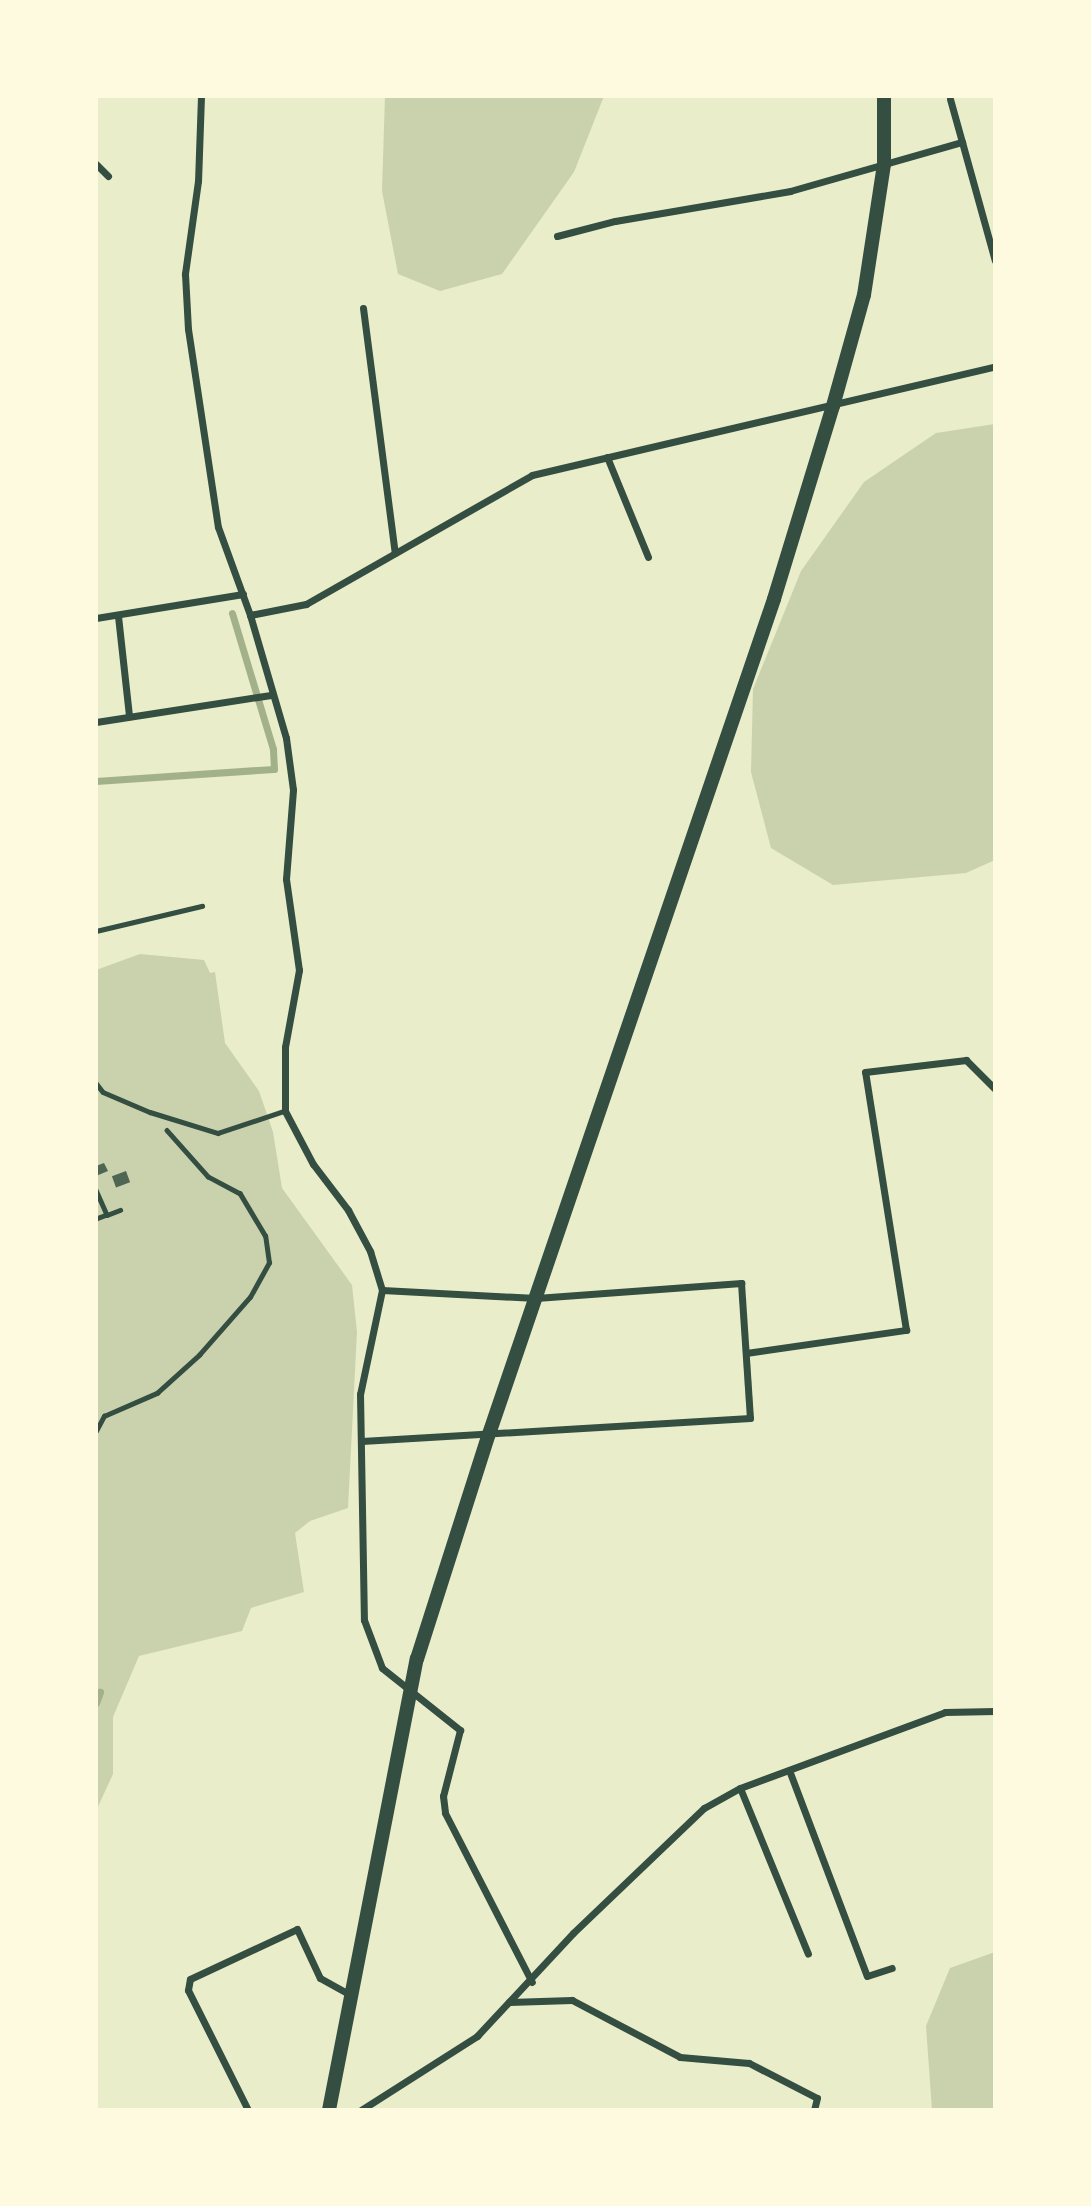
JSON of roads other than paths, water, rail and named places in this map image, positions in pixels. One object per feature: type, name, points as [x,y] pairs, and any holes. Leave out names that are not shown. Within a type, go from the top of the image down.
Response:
[{"type":"main road","points":[[329,2110],[401,1732],[418,1659],[489,1434],[774,599],[833,406],[864,295],[884,164],[884,96]]},
{"type":"street","points":[[201,96],[198,181],[185,274],[188,329],[218,527],[250,615],[271,695],[286,737],[293,790],[286,879],[299,970],[285,1047],[285,1111],[313,1164],[348,1210],[370,1251],[382,1290],[360,1394],[364,1620],[382,1668],[460,1730],[443,1796],[445,1813],[532,1982]]},
{"type":"street","points":[[950,99],[995,261]]},
{"type":"street","points":[[557,236],[615,221],[790,191],[962,142]]},
{"type":"street","points":[[96,164],[108,176]]},
{"type":"street","points":[[363,308],[395,553]]},
{"type":"street","points":[[250,615],[306,604],[532,475],[995,366]]},
{"type":"street","points":[[607,457],[648,557]]},
{"type":"street","points":[[96,618],[243,594]]},
{"type":"street","points":[[118,616],[129,716]]},
{"type":"street","points":[[96,722],[271,695]]},
{"type":"street","points":[[746,1353],[906,1330],[865,1072],[966,1060],[995,1089]]},
{"type":"street","points":[[362,1441],[750,1418],[741,1283],[536,1298],[382,1290]]},
{"type":"street","points":[[361,2110],[477,2036],[532,1982],[573,1933],[704,1808],[740,1788],[945,1712],[995,1712]]},
{"type":"street","points":[[789,1770],[867,1976],[892,1968]]},
{"type":"street","points":[[740,1788],[808,1954]]},
{"type":"street","points":[[248,2110],[188,1990],[190,1979],[297,1929],[320,1978],[352,1995]]},
{"type":"street","points":[[509,2002],[572,2000],[680,2057],[749,2063],[817,2098],[814,2110]]},
{"type":"lane","points":[[96,930],[202,906]]},
{"type":"lane","points":[[96,1083],[103,1092],[150,1112],[218,1132],[285,1111]]},
{"type":"waterway","points":[[96,781],[274,769],[273,749],[232,613]]},
{"type":"waterway","points":[[96,1703],[100,1692]]}]
